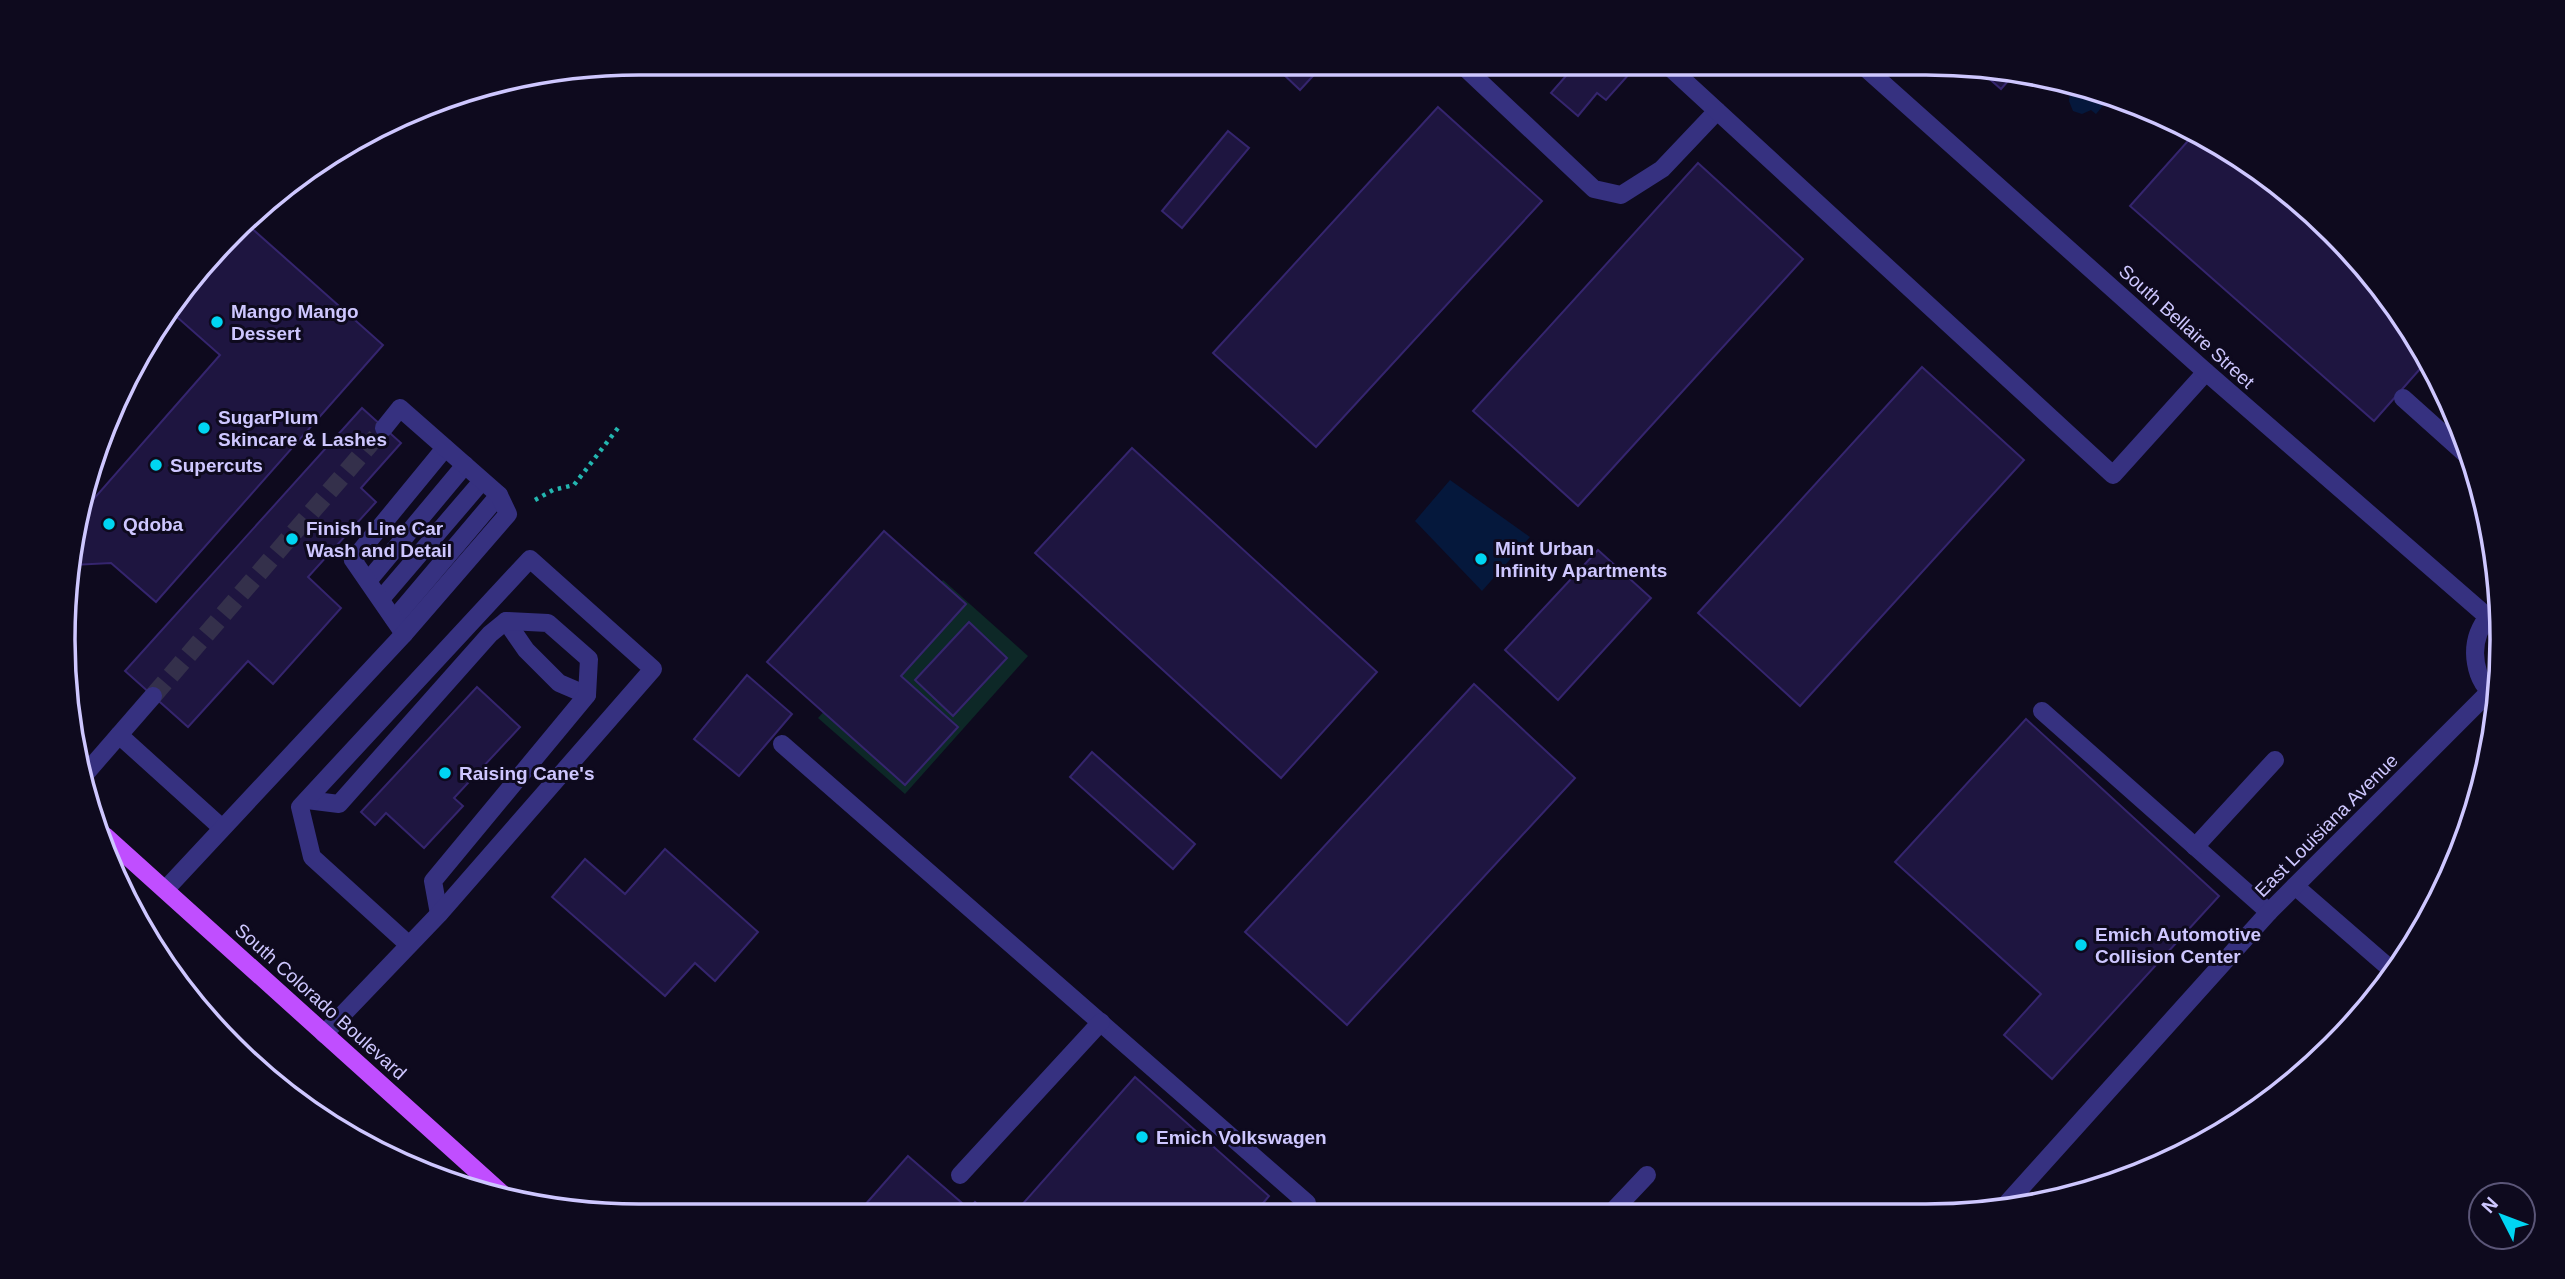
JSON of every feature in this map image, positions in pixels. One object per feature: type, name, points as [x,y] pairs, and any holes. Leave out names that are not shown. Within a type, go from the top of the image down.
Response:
[{"type":"main road","name":"South Colorado Boulevard","points":[[114,844],[492,1185]]},
{"type":"street","points":[[1473,75],[1594,189],[1621,195],[1662,169],[1717,111]]},
{"type":"street","points":[[1677,75],[2113,475],[2206,372]]},
{"type":"street","name":"South Bellaire Street","points":[[1873,75],[2206,372],[2489,609]]},
{"type":"street","points":[[2403,398],[2455,444]]},
{"type":"street","points":[[165,890],[399,626],[508,514],[499,495],[400,408],[383,428]]},
{"type":"street","points":[[399,626],[353,560],[445,448]]},
{"type":"street","points":[[368,581],[464,466]]},
{"type":"street","points":[[381,599],[482,481]]},
{"type":"street","points":[[324,1034],[439,914],[653,669],[530,559],[300,807],[312,857],[409,945]]},
{"type":"street","points":[[2488,687],[2477,671],[2474,647],[2483,624],[2489,618]]},
{"type":"street","points":[[506,621],[526,650],[559,683],[587,695]]},
{"type":"street","points":[[307,800],[340,804],[490,634],[506,621],[548,623],[589,659],[587,695],[433,881],[439,914]]},
{"type":"street","points":[[90,768],[153,696]]},
{"type":"street","name":"East Louisiana Avenue","points":[[2013,1197],[2269,912],[2486,700]]},
{"type":"street","points":[[2042,711],[2269,912]]},
{"type":"street","points":[[119,734],[222,828]]},
{"type":"street","points":[[782,744],[1306,1204]]},
{"type":"street","points":[[2195,847],[2275,760]]},
{"type":"street","points":[[2295,886],[2386,965]]},
{"type":"street","points":[[960,1175],[1101,1022]]},
{"type":"street","points":[[1620,1204],[1647,1175]]},
{"type":"path","points":[[553,490],[574,485],[618,428]]},
{"type":"green space","points":[[943,580],[1028,656],[905,794],[818,718]]},
{"type":"water","points":[[2070,94],[2104,104],[2096,114],[2091,110],[2082,114],[2073,111],[2069,101]]},
{"type":"water","points":[[1450,480],[1530,537],[1482,591],[1415,521]]},
{"type":"building","points":[[1284,75],[1314,75],[1300,90]]},
{"type":"building","points":[[1567,75],[1628,75],[1606,100],[1597,93],[1578,116],[1551,93]]},
{"type":"building","points":[[1990,79],[2008,81],[2001,89]]},
{"type":"building","points":[[1438,107],[1542,201],[1316,447],[1213,353]]},
{"type":"building","points":[[1228,131],[1249,148],[1182,228],[1162,211]]},
{"type":"building","points":[[2188,140],[2208,151],[2239,170],[2298,215],[2350,267],[2395,326],[2420,369],[2374,421],[2130,206]]},
{"type":"building","points":[[1698,163],[1803,259],[1578,506],[1473,411]]},
{"type":"building","points":[[253,229],[383,345],[156,602],[111,563],[80,565],[92,501],[220,355],[177,317],[215,267]]},
{"type":"building","points":[[1922,367],[2024,460],[1800,706],[1698,613]]},
{"type":"building","name":"Finish Line Car Wash and Detail","points":[[362,408],[401,443],[361,488],[376,502],[308,577],[341,608],[273,684],[248,661],[188,727],[125,671]]},
{"type":"building","points":[[1132,448],[1377,672],[1281,778],[1035,553]]},
{"type":"building","points":[[884,531],[966,604],[901,676],[958,727],[905,785],[767,662]]},
{"type":"building","points":[[1598,550],[1651,598],[1558,700],[1505,650]]},
{"type":"building","points":[[969,622],[1007,658],[953,716],[915,680]]},
{"type":"building","points":[[747,675],[792,714],[739,776],[694,739]]},
{"type":"building","points":[[1474,684],[1575,778],[1347,1025],[1245,932]]},
{"type":"building","points":[[477,687],[520,727],[454,798],[463,806],[424,848],[386,813],[375,825],[361,812]]},
{"type":"building","name":"Emich Automotive Collision Center","points":[[2026,719],[2219,896],[2052,1079],[2004,1035],[2041,994],[1895,862]]},
{"type":"building","points":[[1092,752],[1195,844],[1173,869],[1070,777]]},
{"type":"building","points":[[665,849],[758,932],[715,981],[695,963],[665,996],[552,897],[585,859],[625,894]]},
{"type":"building","name":"Emich Volkswagen","points":[[1135,1077],[1269,1196],[1262,1204],[1023,1204]]},
{"type":"building","points":[[908,1156],[963,1204],[866,1204]]},
{"type":"tunnel","points":[[153,696],[384,428]]},
{"type":"place","name":"Mango Mango Dessert","points":[[217,322]]},
{"type":"place","name":"SugarPlum Skincare & Lashes","points":[[204,428]]},
{"type":"place","name":"Supercuts","points":[[156,465]]},
{"type":"place","name":"Qdoba","points":[[109,524]]},
{"type":"place","name":"Finish Line Car Wash and Detail","points":[[292,539]]},
{"type":"place","name":"Mint Urban Infinity Apartments","points":[[1481,559]]},
{"type":"place","name":"Raising Cane's","points":[[445,773]]},
{"type":"place","name":"Emich Automotive Collision Center","points":[[2081,945]]},
{"type":"place","name":"Emich Volkswagen","points":[[1142,1137]]}]
